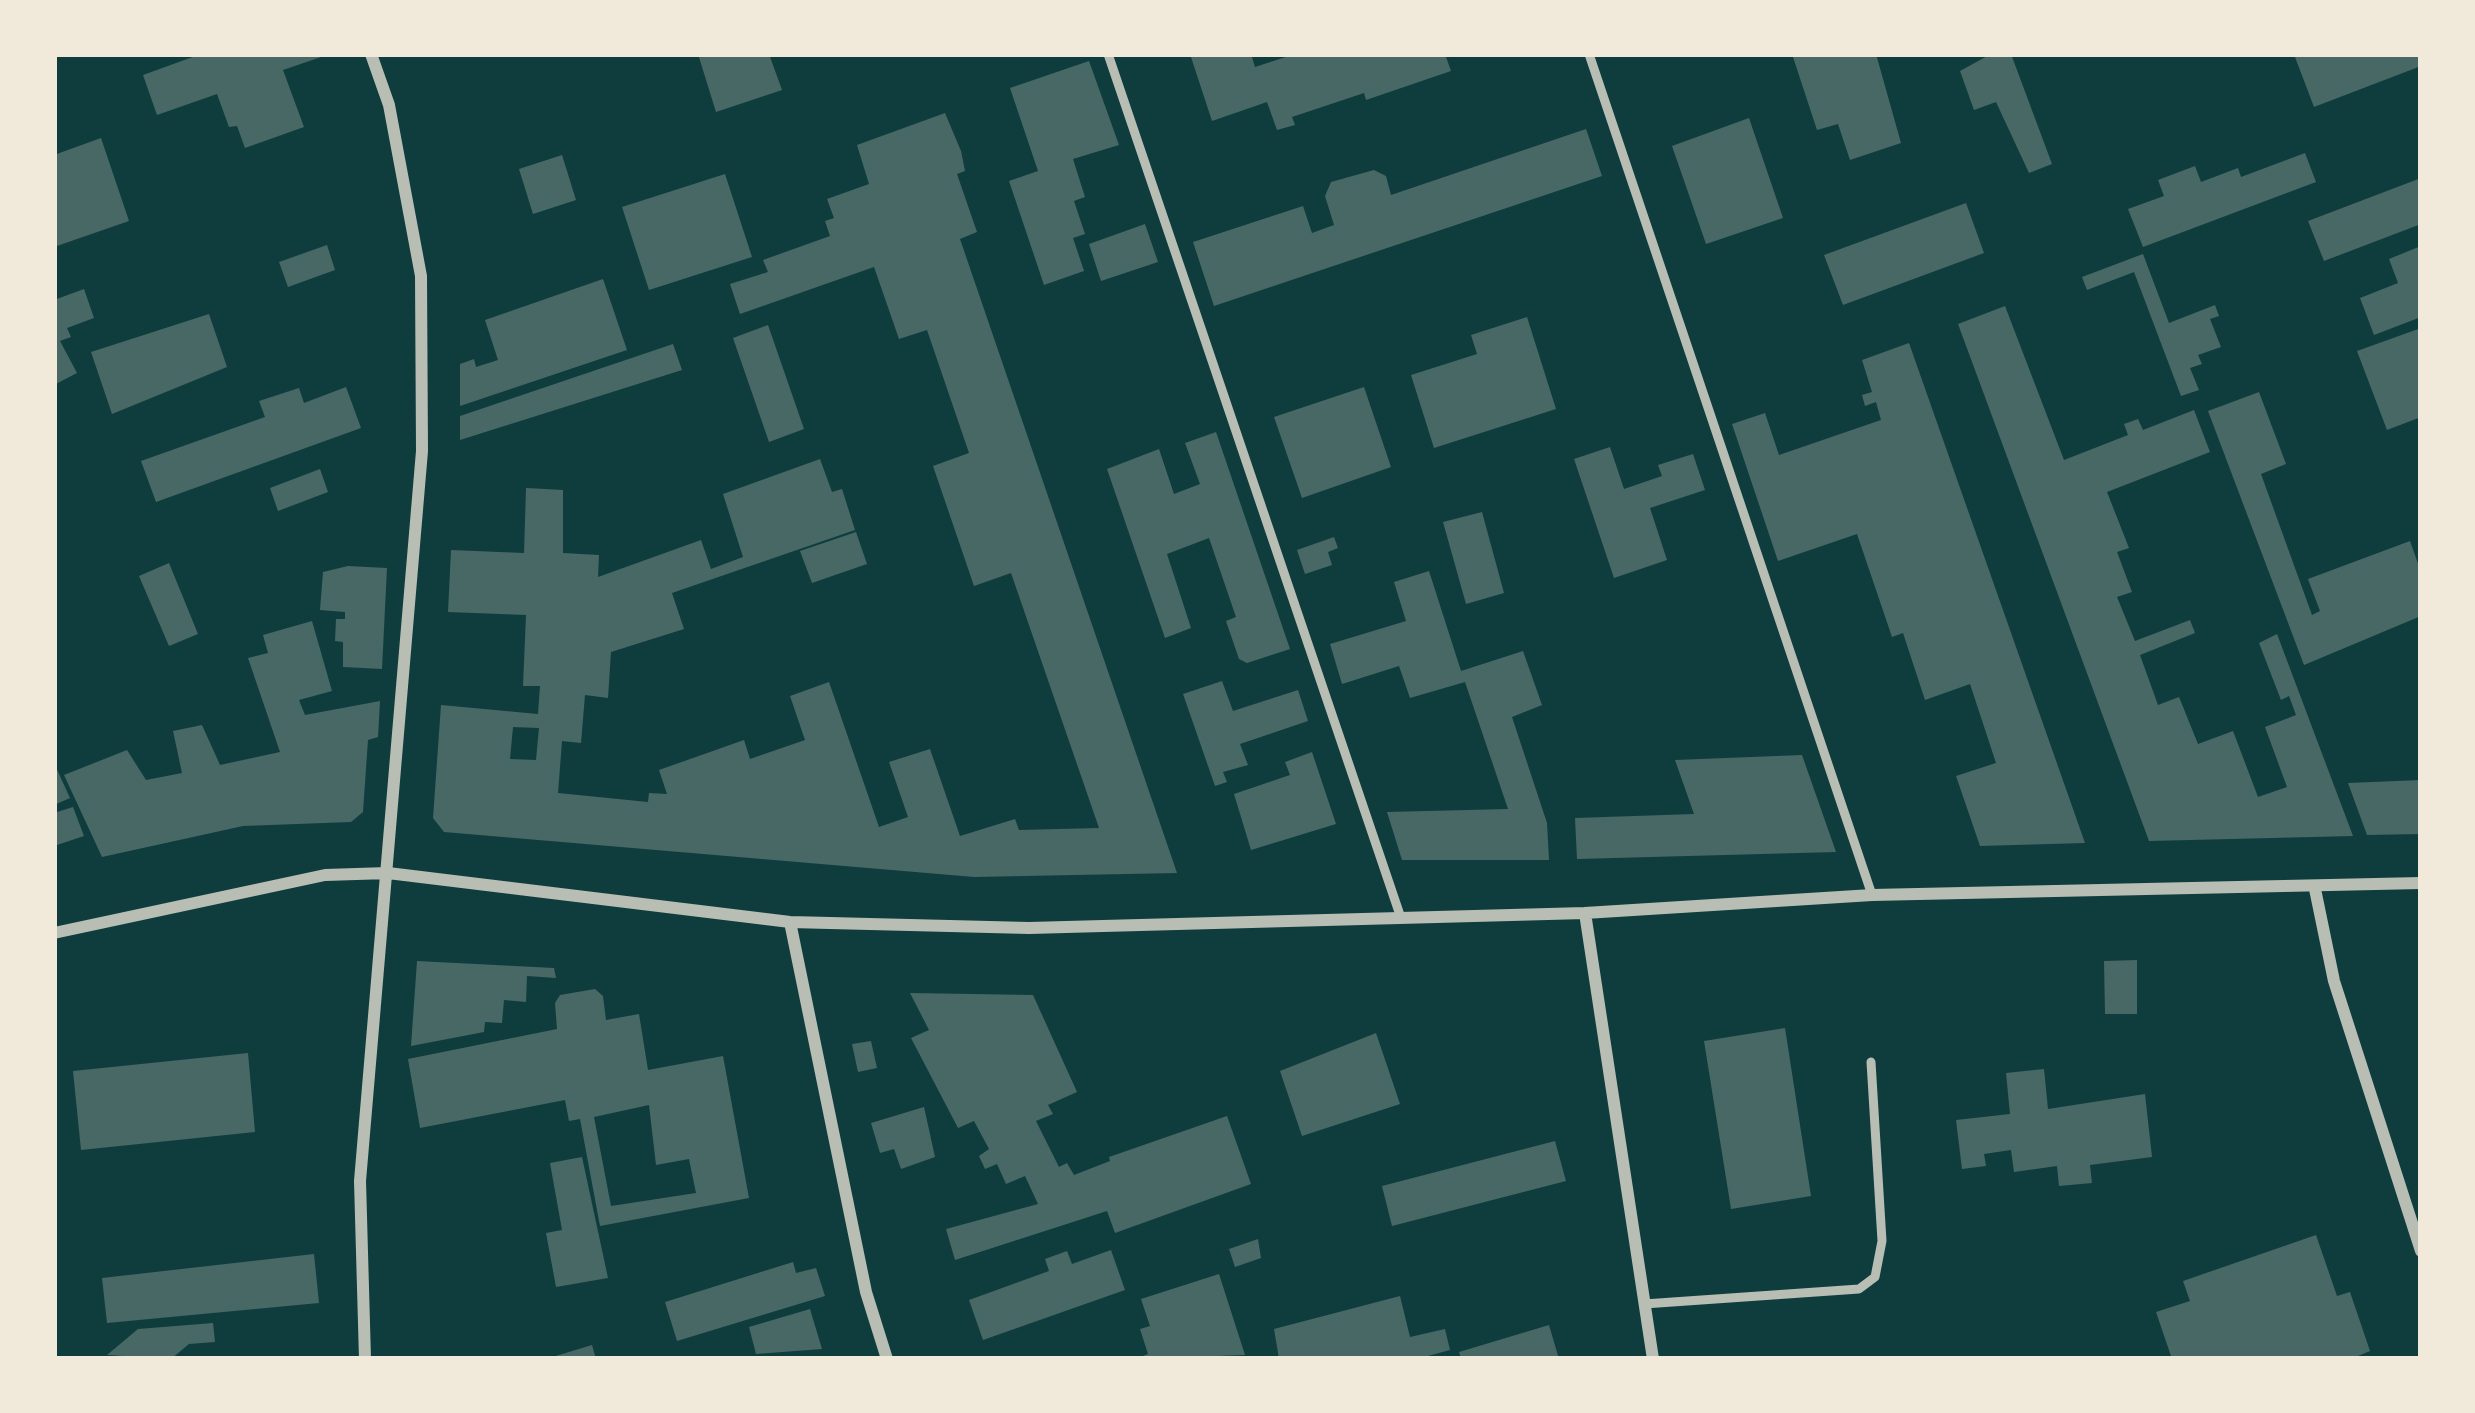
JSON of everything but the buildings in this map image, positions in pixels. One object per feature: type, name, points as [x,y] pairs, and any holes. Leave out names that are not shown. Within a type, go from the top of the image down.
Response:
[{"type":"street","points":[[365,1359],[360,1181],[422,451],[421,276],[389,105],[371,54]]},
{"type":"street","points":[[54,933],[326,875],[388,873],[790,922],[1029,928],[1585,913],[1872,896],[2421,883]]},
{"type":"street","points":[[2315,889],[2334,981],[2421,1252]]},
{"type":"street","points":[[1585,913],[1653,1359]]},
{"type":"street","points":[[790,922],[866,1292],[887,1359]]},
{"type":"lane","points":[[1108,54],[1401,918]]},
{"type":"lane","points":[[1589,54],[1872,896]]},
{"type":"lane","points":[[1645,1304],[1859,1288],[1876,1277],[1882,1241],[1870,1062]]}]
